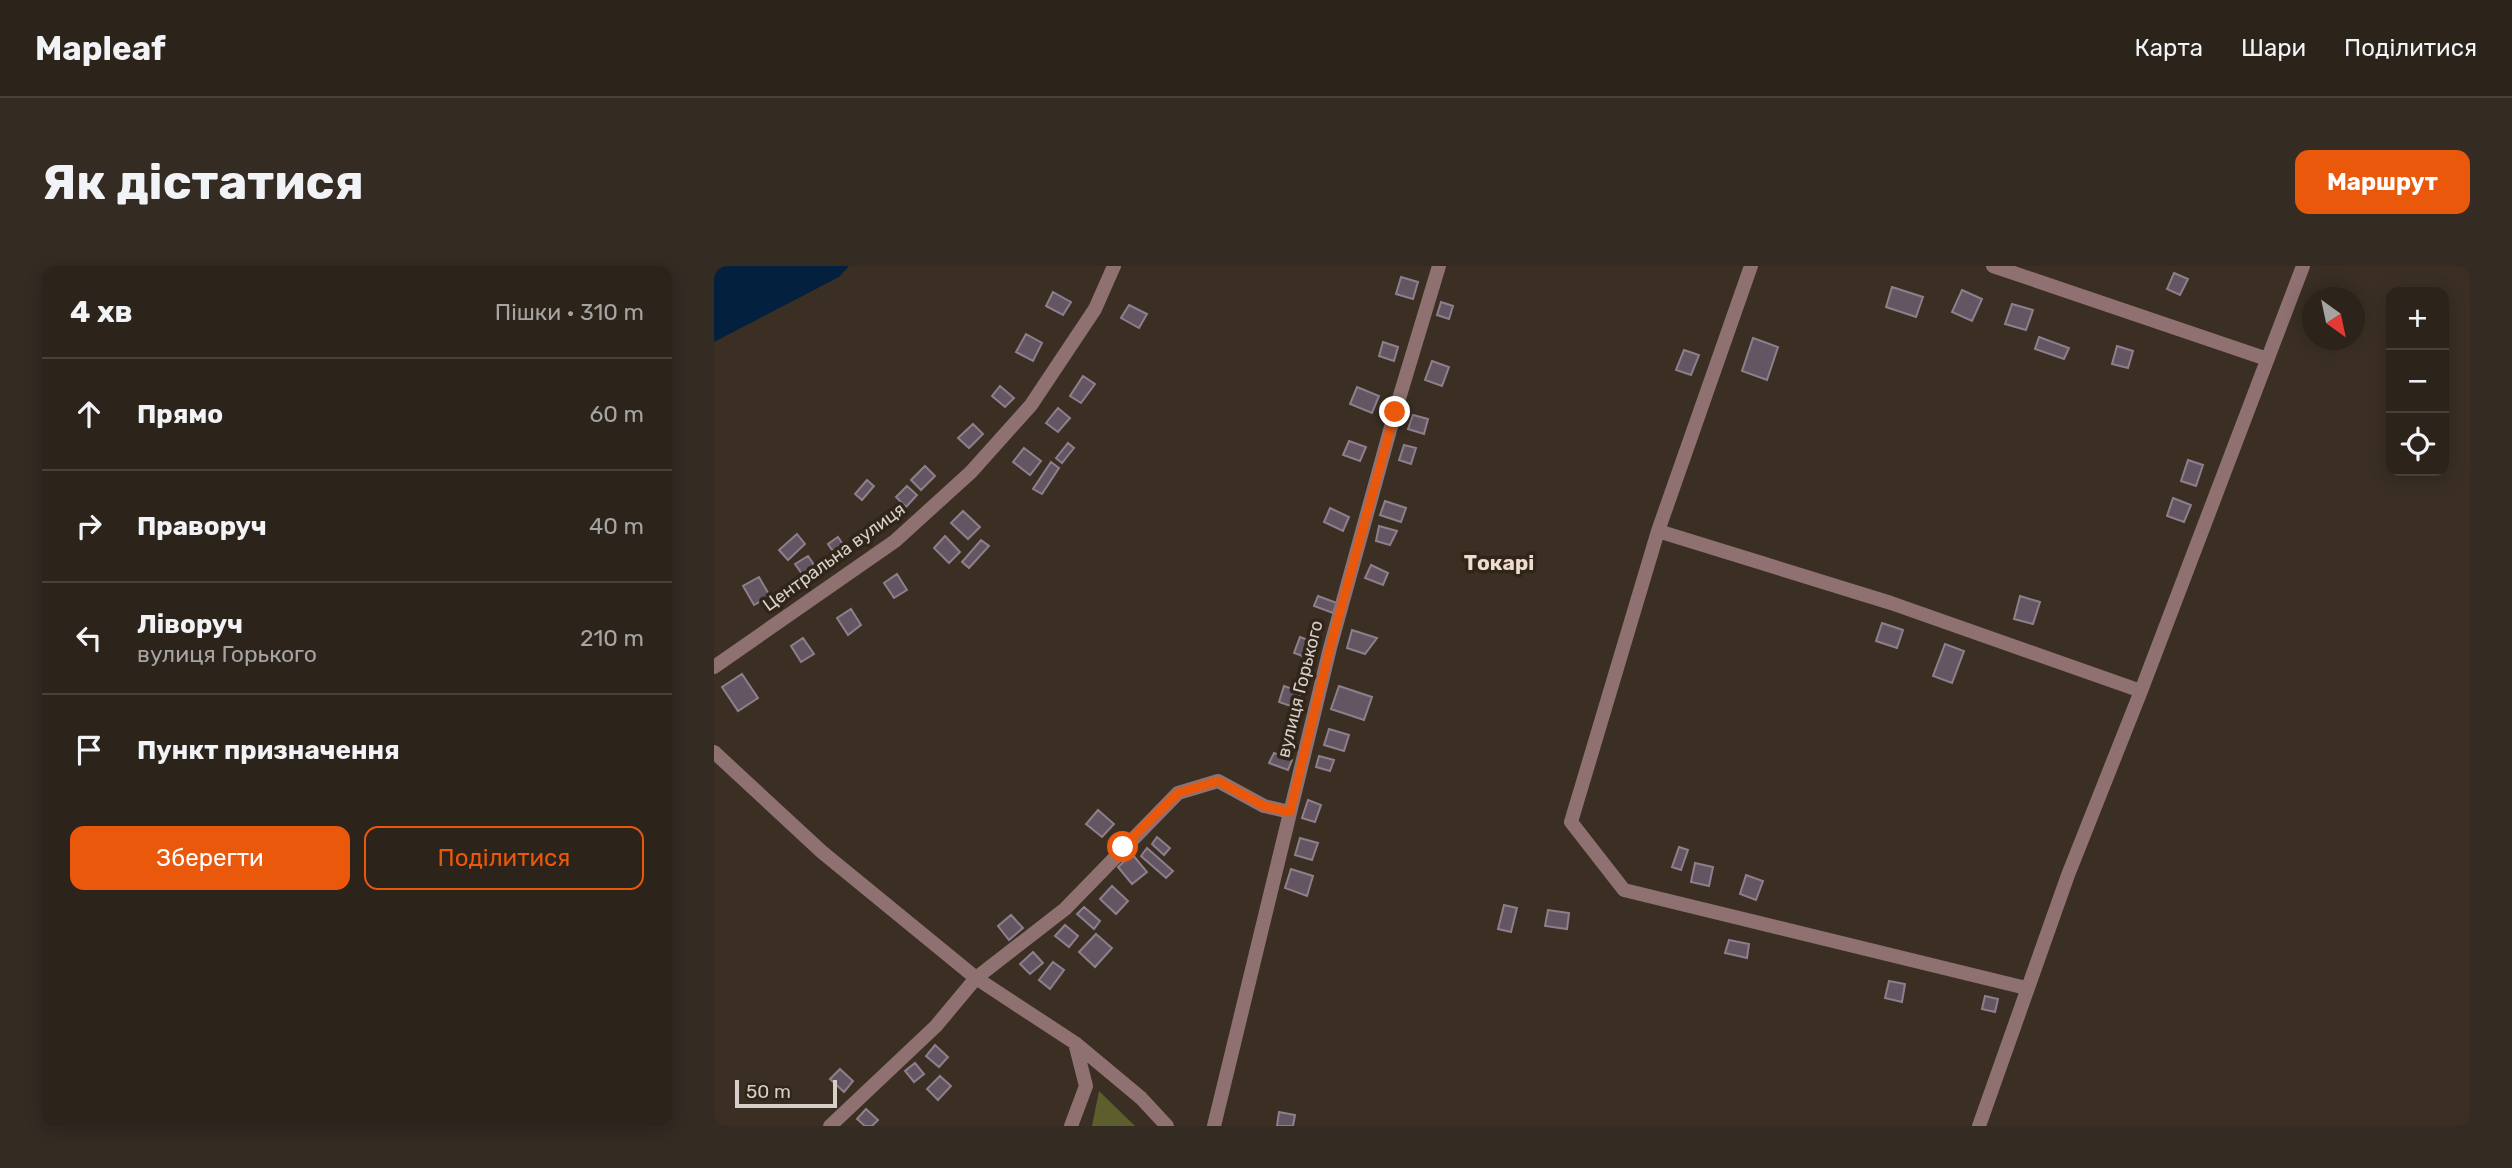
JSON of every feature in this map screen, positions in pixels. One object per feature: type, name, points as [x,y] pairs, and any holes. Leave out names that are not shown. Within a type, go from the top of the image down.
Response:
[{"type":"street","name":"Центральна вулиця","points":[[714,667],[895,541],[971,472],[1031,405],[1095,309],[1114,266]]},
{"type":"street","name":"вулиця Горького","points":[[1214,1126],[1330,648],[1395,412],[1439,266]]},
{"type":"street","points":[[1751,266],[1658,531],[1571,822],[1624,890],[2026,988]]},
{"type":"street","points":[[1993,266],[2267,359]]},
{"type":"street","points":[[1979,1126],[2068,875],[2303,266]]},
{"type":"street","points":[[1658,531],[1891,603],[2141,691]]},
{"type":"street","points":[[714,752],[822,852],[976,978],[1075,1043],[1141,1098],[1167,1126]]},
{"type":"street","points":[[830,1126],[936,1026],[976,978],[1065,909],[1178,793],[1218,781],[1264,806],[1290,812]]},
{"type":"street","points":[[1071,1126],[1086,1086],[1075,1043]]},
{"type":"shaded area","points":[[1099,1091],[1135,1126],[1092,1126]]},
{"type":"water","points":[[714,266],[849,266],[839,277],[714,342]]},
{"type":"building","points":[[2174,273],[2188,279],[2180,295],[2167,289]]},
{"type":"building","points":[[1401,277],[1418,282],[1413,299],[1396,294]]},
{"type":"building","points":[[1892,287],[1923,297],[1916,317],[1886,307]]},
{"type":"building","points":[[1962,290],[1982,299],[1972,321],[1952,312]]},
{"type":"building","points":[[1053,292],[1071,302],[1063,315],[1046,306]]},
{"type":"building","points":[[1441,302],[1453,306],[1449,319],[1437,315]]},
{"type":"building","points":[[2012,304],[2033,310],[2026,330],[2005,324]]},
{"type":"building","points":[[1129,305],[1147,314],[1139,328],[1121,318]]},
{"type":"building","points":[[1026,334],[1042,343],[1033,361],[1016,352]]},
{"type":"building","points":[[2039,337],[2069,348],[2064,359],[2035,349]]},
{"type":"building","points":[[1753,338],[1778,347],[1767,380],[1742,371]]},
{"type":"building","points":[[1383,342],[1398,347],[1394,361],[1379,356]]},
{"type":"building","points":[[2117,346],[2133,351],[2128,368],[2112,364]]},
{"type":"building","points":[[1684,350],[1699,355],[1691,375],[1676,370]]},
{"type":"building","points":[[1432,361],[1449,367],[1442,386],[1425,380]]},
{"type":"building","points":[[1083,376],[1095,384],[1081,403],[1070,396]]},
{"type":"building","points":[[1000,386],[1014,398],[1005,407],[992,396]]},
{"type":"building","points":[[1357,387],[1379,396],[1372,413],[1350,404]]},
{"type":"building","points":[[1058,408],[1070,418],[1058,432],[1046,423]]},
{"type":"building","points":[[1413,415],[1428,419],[1424,434],[1408,429]]},
{"type":"building","points":[[973,424],[983,434],[969,448],[958,438]]},
{"type":"building","points":[[1349,441],[1366,447],[1360,461],[1343,455]]},
{"type":"building","points":[[1068,443],[1074,448],[1062,463],[1056,458]]},
{"type":"building","points":[[1404,445],[1416,448],[1411,464],[1399,460]]},
{"type":"building","points":[[1024,448],[1041,461],[1030,475],[1013,462]]},
{"type":"building","points":[[2188,460],[2203,465],[2196,486],[2181,481]]},
{"type":"building","points":[[1051,462],[1059,468],[1042,494],[1033,489]]},
{"type":"building","points":[[925,466],[935,476],[921,490],[911,480]]},
{"type":"building","points":[[867,480],[874,486],[862,500],[855,494]]},
{"type":"building","points":[[907,486],[917,495],[906,507],[896,497]]},
{"type":"building","points":[[2173,498],[2191,505],[2184,522],[2167,516]]},
{"type":"building","points":[[1385,501],[1406,508],[1401,522],[1380,515]]},
{"type":"building","points":[[1330,508],[1349,517],[1343,531],[1324,522]]},
{"type":"building","points":[[963,511],[980,527],[968,539],[951,523]]},
{"type":"building","points":[[1379,526],[1397,531],[1390,545],[1376,541]]},
{"type":"building","points":[[797,534],[805,544],[788,560],[779,550]]},
{"type":"building","points":[[945,536],[960,552],[949,563],[934,548]]},
{"type":"building","points":[[838,537],[848,552],[838,559],[828,544]]},
{"type":"building","points":[[981,540],[989,546],[969,568],[962,562]]},
{"type":"building","points":[[808,556],[817,569],[805,578],[795,564]]},
{"type":"building","points":[[1371,565],[1388,573],[1383,585],[1365,578]]},
{"type":"building","points":[[897,574],[907,590],[894,598],[884,583]]},
{"type":"building","points":[[759,577],[770,596],[754,605],[743,586]]},
{"type":"building","points":[[1318,596],[1337,603],[1333,613],[1314,606]]},
{"type":"building","points":[[2020,596],[2040,602],[2033,624],[2014,619]]},
{"type":"building","points":[[851,609],[861,625],[848,635],[837,618]]},
{"type":"building","points":[[1882,623],[1903,630],[1897,648],[1876,641]]},
{"type":"building","points":[[1352,630],[1377,638],[1365,654],[1347,648]]},
{"type":"building","points":[[1300,637],[1319,644],[1313,660],[1294,653]]},
{"type":"building","points":[[803,638],[814,654],[801,662],[791,646]]},
{"type":"building","points":[[1945,644],[1964,651],[1952,683],[1933,676]]},
{"type":"building","points":[[742,674],[758,698],[738,711],[722,687]]},
{"type":"building","points":[[1284,686],[1301,692],[1296,708],[1279,702]]},
{"type":"building","points":[[1339,686],[1372,697],[1364,720],[1331,709]]},
{"type":"building","points":[[1329,729],[1349,735],[1344,751],[1324,745]]},
{"type":"building","points":[[1274,753],[1292,760],[1288,770],[1269,763]]},
{"type":"building","points":[[1319,756],[1334,760],[1330,771],[1316,767]]},
{"type":"building","points":[[1308,800],[1321,805],[1315,822],[1302,818]]},
{"type":"building","points":[[1098,810],[1114,824],[1102,837],[1086,824]]},
{"type":"building","points":[[1157,837],[1170,848],[1164,855],[1152,844]]},
{"type":"building","points":[[1300,838],[1318,843],[1312,860],[1295,855]]},
{"type":"building","points":[[1679,847],[1688,850],[1681,870],[1672,867]]},
{"type":"building","points":[[1147,848],[1173,871],[1166,878],[1141,856]]},
{"type":"building","points":[[1132,854],[1147,872],[1132,884],[1118,867]]},
{"type":"building","points":[[1695,863],[1713,867],[1709,886],[1691,882]]},
{"type":"building","points":[[1291,869],[1313,876],[1307,896],[1285,888]]},
{"type":"building","points":[[1746,875],[1763,881],[1756,900],[1740,894]]},
{"type":"building","points":[[1112,886],[1128,901],[1116,914],[1100,899]]},
{"type":"building","points":[[1504,905],[1517,908],[1511,932],[1498,929]]},
{"type":"building","points":[[1084,907],[1100,921],[1094,929],[1077,914]]},
{"type":"building","points":[[1548,910],[1569,913],[1567,929],[1545,926]]},
{"type":"building","points":[[1011,915],[1023,928],[1009,940],[998,926]]},
{"type":"building","points":[[1065,925],[1078,936],[1069,947],[1055,936]]},
{"type":"building","points":[[1096,934],[1112,948],[1095,967],[1079,952]]},
{"type":"building","points":[[1729,940],[1749,944],[1747,958],[1725,953]]},
{"type":"building","points":[[1033,952],[1043,963],[1030,974],[1020,964]]},
{"type":"building","points":[[1053,962],[1064,970],[1050,989],[1039,980]]},
{"type":"building","points":[[1889,981],[1905,984],[1902,1002],[1885,998]]},
{"type":"building","points":[[1985,996],[1998,999],[1995,1012],[1982,1009]]},
{"type":"building","points":[[935,1045],[948,1057],[939,1067],[926,1056]]},
{"type":"building","points":[[915,1063],[924,1074],[914,1082],[905,1071]]},
{"type":"building","points":[[840,1069],[853,1081],[844,1092],[830,1079]]},
{"type":"building","points":[[940,1076],[951,1086],[938,1100],[927,1089]]},
{"type":"building","points":[[866,1109],[878,1120],[872,1126],[865,1126],[857,1119]]},
{"type":"building","points":[[1279,1112],[1295,1115],[1293,1126],[1277,1126]]},
{"type":"district","name":"Токарі","points":[[1499,562]]},
{"type":"route","points":[[1123,847],[1178,793],[1218,781],[1264,806],[1290,812],[1330,648],[1395,412]]}]
